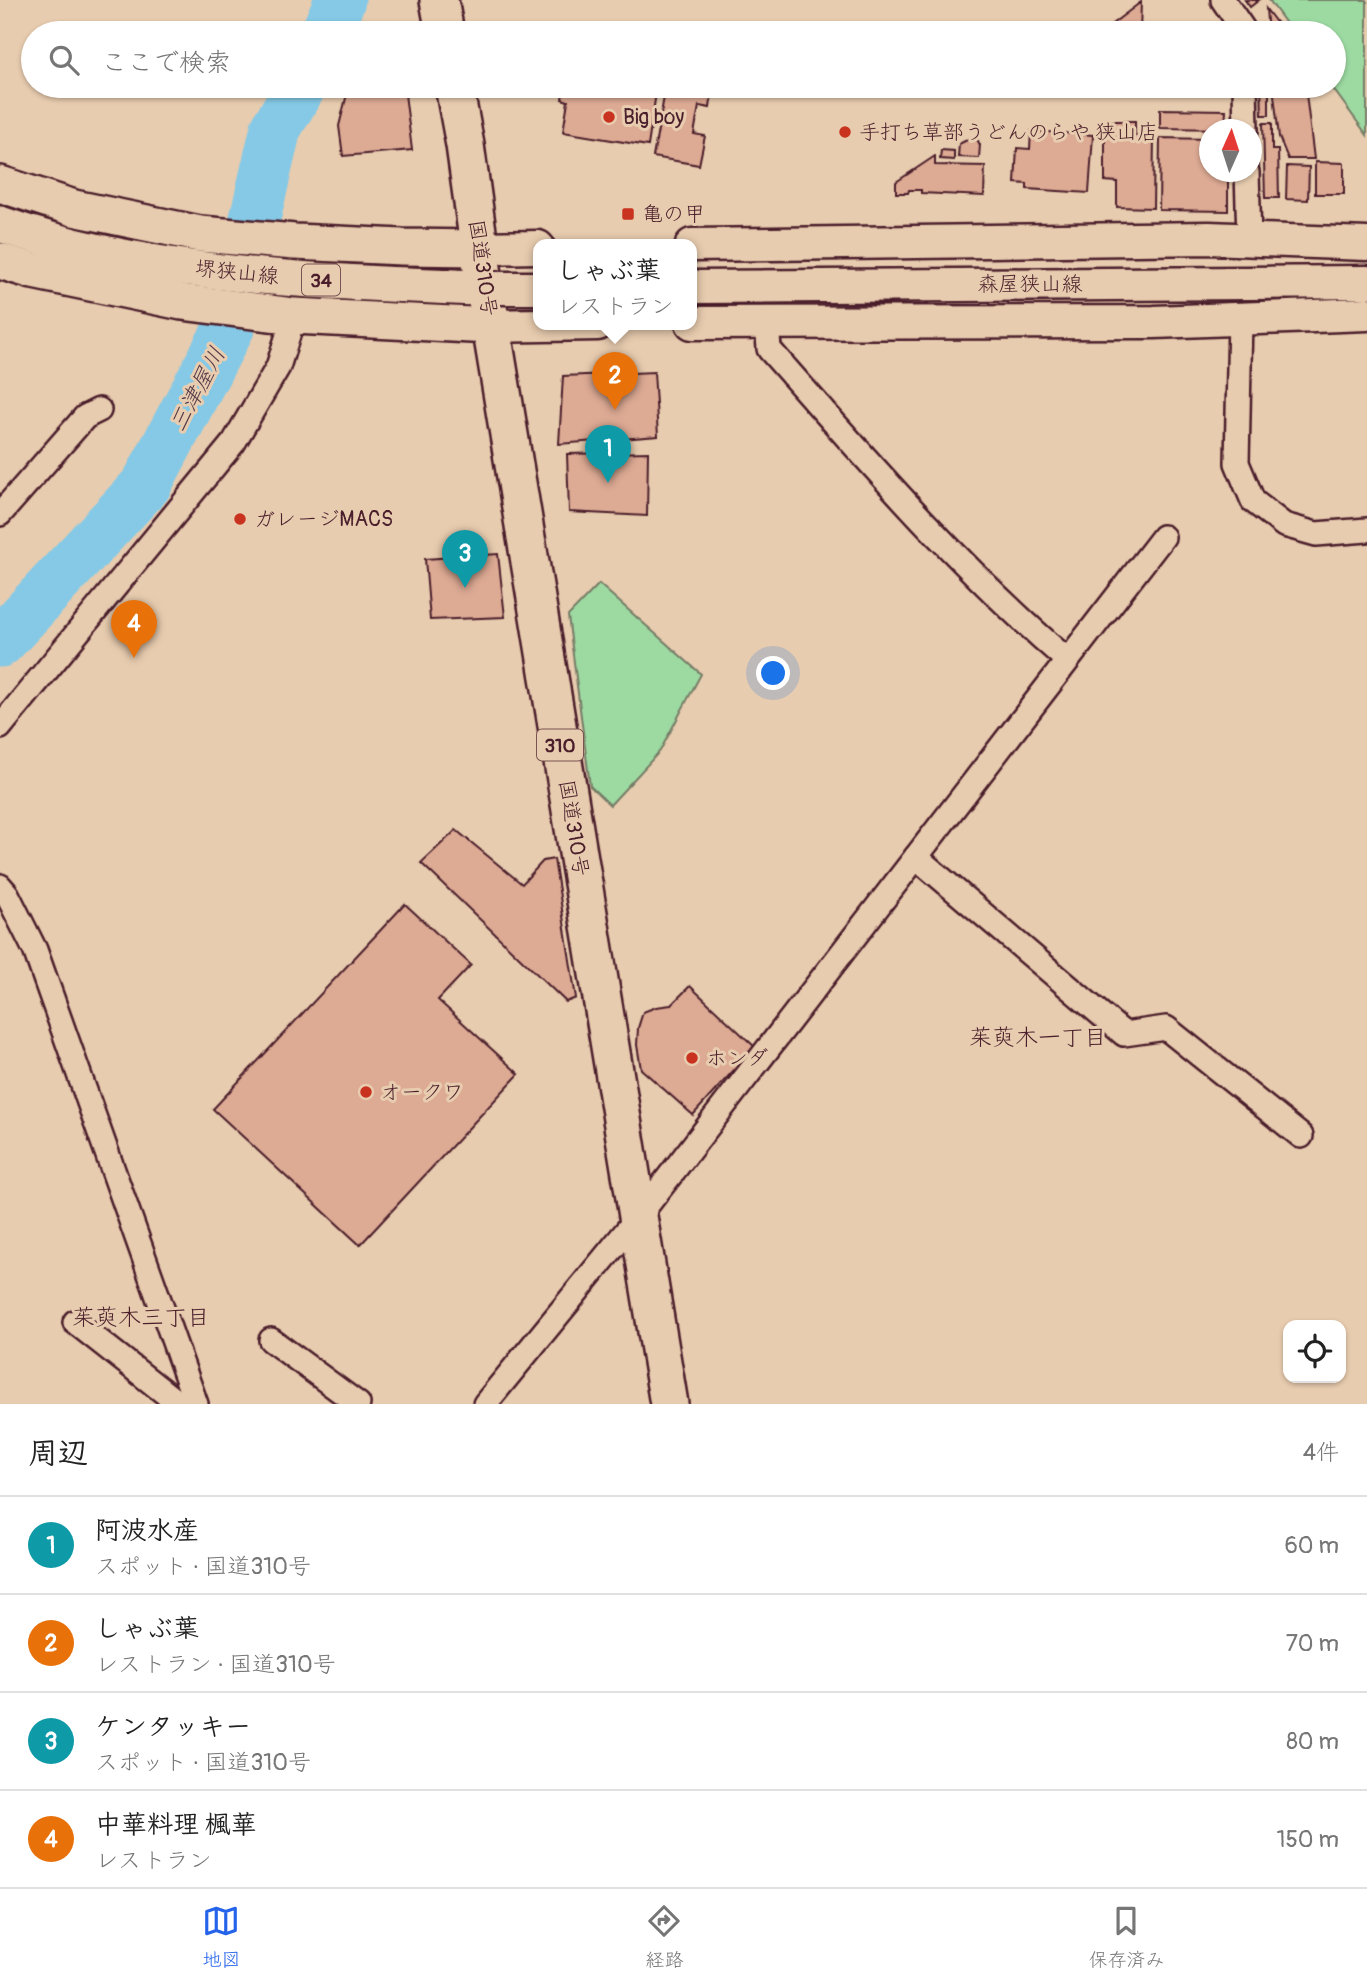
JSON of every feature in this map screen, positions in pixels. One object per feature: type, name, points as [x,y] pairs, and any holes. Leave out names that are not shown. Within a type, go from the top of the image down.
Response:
[{"type":"highway","points":[[439,0],[443,21]]},
{"type":"highway","name":"国道310号","points":[[456,98],[491,326],[669,1404]]},
{"type":"main road","points":[[0,184],[74,208],[200,234],[402,247],[533,247]]},
{"type":"main road","name":"堺狭山線","points":[[0,224],[34,236],[110,255],[163,264],[262,276],[479,288]]},
{"type":"main road","points":[[697,245],[1209,238],[1367,244]]},
{"type":"main road","points":[[0,261],[33,271],[182,302],[285,316],[491,326],[533,325]]},
{"type":"main road","name":"森屋狭山線","points":[[697,287],[1367,282]]},
{"type":"main road","points":[[479,288],[533,288]]},
{"type":"main road","points":[[697,323],[1154,322],[1367,314]]},
{"type":"street","points":[[1223,0],[1237,21]]},
{"type":"street","points":[[1245,98],[1246,119]]},
{"type":"street","points":[[1247,182],[1249,239]]},
{"type":"street","points":[[0,727],[234,442],[278,367],[285,316]]},
{"type":"street","points":[[1240,318],[1237,463],[1253,501],[1284,525],[1316,534],[1367,530]]},
{"type":"street","points":[[767,322],[769,349],[875,469],[1018,619],[1067,660]]},
{"type":"street","points":[[0,514],[85,417],[99,410]]},
{"type":"street","points":[[485,1404],[638,1217],[1163,537]]},
{"type":"street","points":[[916,857],[1124,1034],[1166,1028],[1301,1136]]},
{"type":"street","points":[[0,886],[35,950],[196,1404]]},
{"type":"street","points":[[75,1322],[178,1404]]},
{"type":"street","points":[[271,1340],[358,1404]]},
{"type":"green space","points":[[1269,0],[1367,0],[1367,135],[1340,98],[1346,98],[1346,21],[1284,21]]},
{"type":"green space","points":[[599,584],[701,674],[660,751],[610,805],[590,786],[568,616]]},
{"type":"building","points":[[1245,0],[1259,0],[1250,7]]},
{"type":"building","points":[[1141,2],[1140,21],[1116,21]]},
{"type":"building","points":[[1266,9],[1275,21],[1267,21]]},
{"type":"building","points":[[346,98],[406,98],[412,150],[343,156],[339,126]]},
{"type":"building","name":"Big boy","points":[[655,98],[648,146],[563,132],[568,101],[562,99]]},
{"type":"building","points":[[664,98],[711,98],[710,108],[699,106],[694,134],[705,136],[699,165],[653,157]]},
{"type":"building","points":[[1261,98],[1269,98],[1269,115],[1262,115]]},
{"type":"building","points":[[1274,98],[1306,98],[1314,159],[1288,159],[1279,137]]},
{"type":"building","points":[[1160,109],[1226,110],[1226,119],[1199,119],[1199,129],[1160,128]]},
{"type":"building","points":[[1105,121],[1135,121],[1135,135],[1154,136],[1153,208],[1117,207],[1117,182],[1105,181]]},
{"type":"building","points":[[1263,123],[1272,123],[1272,150],[1278,150],[1279,198],[1265,198]]},
{"type":"building","points":[[1031,131],[1093,135],[1089,193],[1027,189],[1027,184],[1015,183],[1017,148],[1030,149]]},
{"type":"building","points":[[976,137],[980,145],[979,158],[958,157],[959,144]]},
{"type":"building","points":[[1160,138],[1199,139],[1199,182],[1228,182],[1228,211],[1159,210]]},
{"type":"building","points":[[941,150],[954,151],[954,160],[940,159]]},
{"type":"building","points":[[935,156],[935,165],[985,166],[984,196],[921,193],[921,190],[896,193],[896,182]]},
{"type":"building","points":[[1315,162],[1344,163],[1344,194],[1315,194]]},
{"type":"building","points":[[1287,166],[1309,167],[1308,200],[1286,199]]},
{"type":"building","points":[[654,372],[658,436],[559,444],[563,376]]},
{"type":"building","points":[[648,452],[647,516],[569,512],[567,454]]},
{"type":"building","points":[[498,554],[505,617],[430,620],[425,559]]},
{"type":"building","points":[[456,830],[522,884],[543,861],[554,859],[576,998],[566,1002],[421,863]]},
{"type":"building","name":"オークワ","points":[[405,904],[471,965],[438,1000],[519,1074],[360,1245],[213,1109]]},
{"type":"building","name":"ホンダ","points":[[690,986],[755,1047],[693,1115],[641,1069],[637,1045],[643,1012],[671,1005]]},
{"type":"waterway","name":"三津屋川","points":[[331,21],[340,0]]},
{"type":"waterway","name":"三津屋川","points":[[0,642],[146,485],[230,326],[276,128],[294,98]]},
{"type":"place","name":"Big boy","points":[[609,117]]},
{"type":"place","name":"手打ち草部うどんのらや 狭山店","points":[[845,132]]},
{"type":"place","name":"亀の甲","points":[[628,214]]},
{"type":"place","name":"しゃぶ葉","points":[[615,410]]},
{"type":"place","name":"阿波水産","points":[[608,483]]},
{"type":"place","name":"ガレージMACS","points":[[240,519]]},
{"type":"place","name":"ケンタッキー","points":[[465,588]]},
{"type":"place","name":"中華料理 楓華","points":[[134,658]]},
{"type":"place","name":"ホンダ","points":[[692,1058]]},
{"type":"place","name":"オークワ","points":[[366,1092]]},
{"type":"district","name":"茱萸木一丁目","points":[[1038,1037]]},
{"type":"district","name":"茱萸木三丁目","points":[[141,1317]]}]
